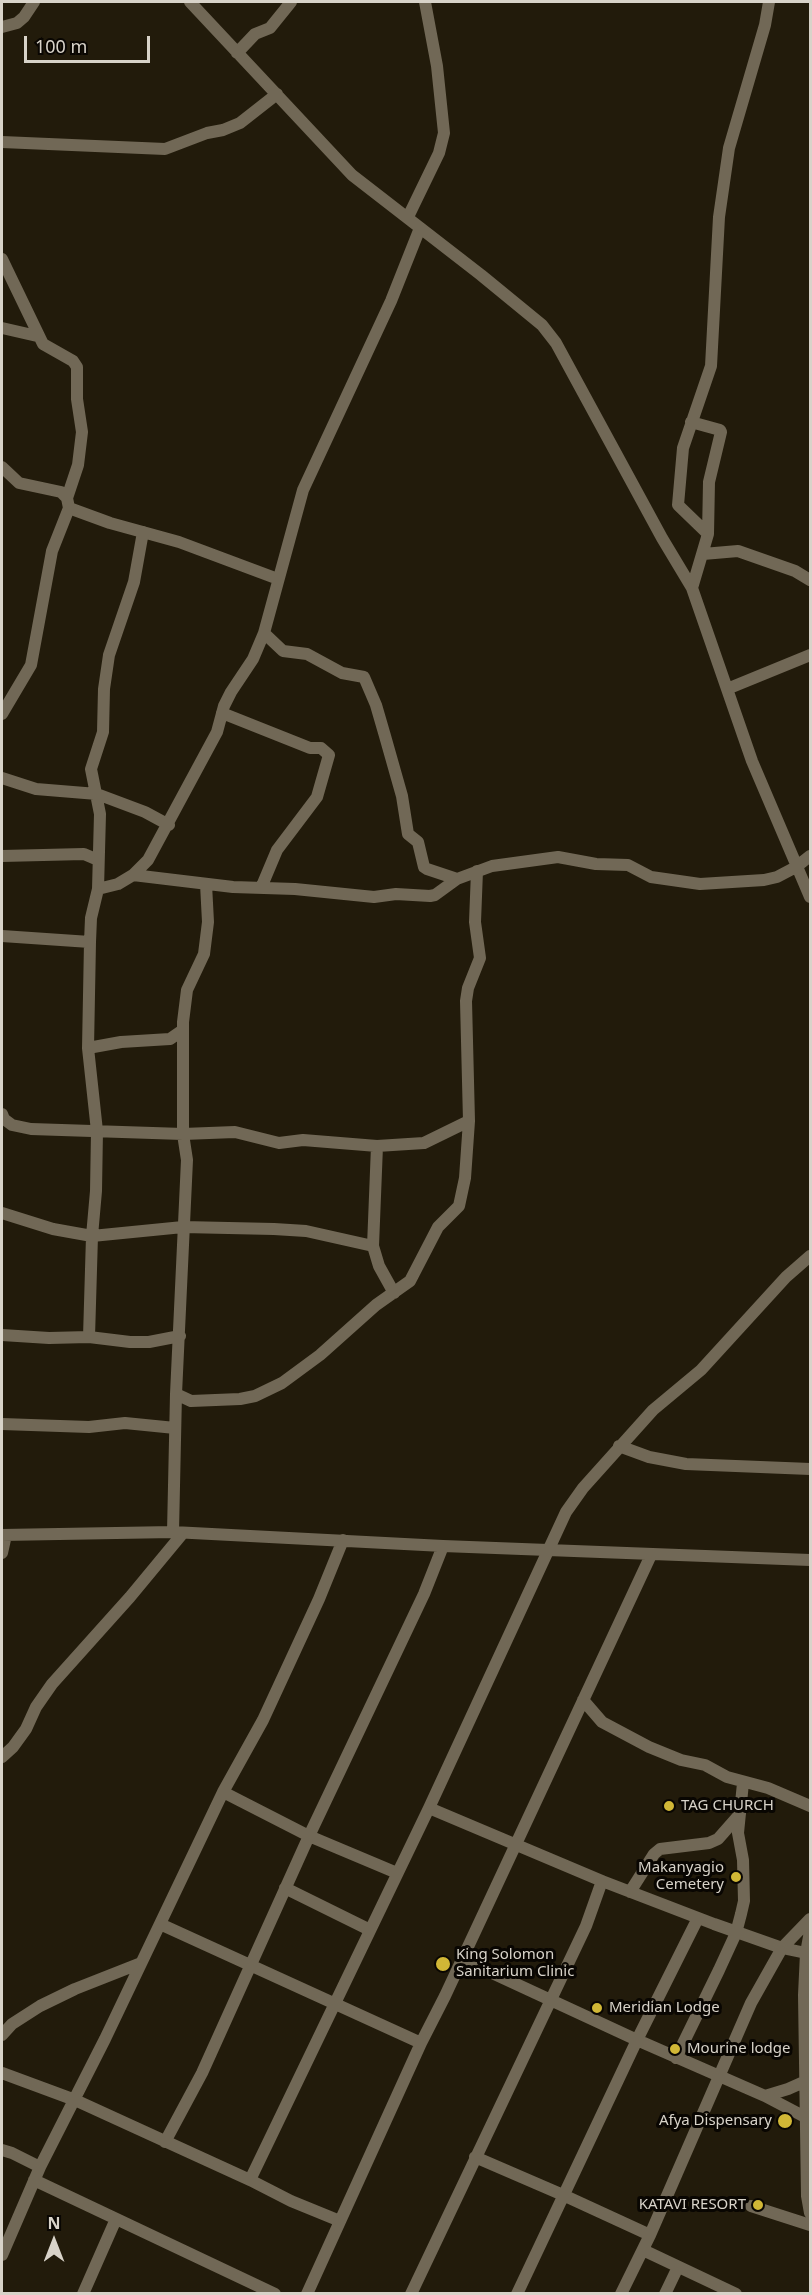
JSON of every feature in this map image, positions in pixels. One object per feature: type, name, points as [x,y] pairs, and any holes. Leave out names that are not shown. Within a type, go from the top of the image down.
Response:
[{"type":"street","points":[[2,27],[17,23],[34,2]]},
{"type":"street","points":[[190,2],[352,175],[542,325],[556,343],[662,538],[692,588],[752,761],[810,897]]},
{"type":"street","points":[[237,53],[255,34],[270,28],[291,2]]},
{"type":"street","points":[[408,217],[439,153],[444,133],[437,66],[425,2]]},
{"type":"street","points":[[708,534],[678,505],[684,440],[698,409],[711,366],[719,217],[729,148],[765,25],[769,2]]},
{"type":"street","points":[[2,142],[165,149],[240,123],[277,94]]},
{"type":"street","points":[[98,889],[118,884],[133,875],[148,860],[169,825],[217,732],[231,692],[254,660],[264,633],[303,490],[391,301],[420,228]]},
{"type":"street","points":[[2,260],[30,315],[37,336],[43,344],[73,362],[77,367],[77,399],[82,432],[78,465],[52,551],[31,665],[2,714]]},
{"type":"street","points":[[2,328],[37,336]]},
{"type":"street","points":[[692,422],[722,432],[709,483],[708,534],[692,588]]},
{"type":"street","points":[[2,467],[20,483],[62,492],[68,503],[278,579]]},
{"type":"street","points":[[89,1337],[97,1131],[88,1048],[90,942],[98,889],[100,814],[91,769],[103,732],[104,689],[109,655],[134,582],[143,532]]},
{"type":"street","points":[[703,554],[738,551],[795,571],[810,580]]},
{"type":"street","points":[[264,633],[283,651],[307,654],[342,673],[364,677],[385,736],[402,796],[408,834],[418,842],[424,867],[432,872],[457,879]]},
{"type":"street","points":[[727,689],[810,655]]},
{"type":"street","points":[[222,713],[310,748],[321,748],[329,755],[316,797],[305,816],[277,850],[261,888]]},
{"type":"street","points":[[2,778],[36,789],[97,794],[145,812],[169,825]]},
{"type":"street","points":[[2,856],[84,854],[98,860]]},
{"type":"street","points":[[133,875],[206,884],[295,889],[374,897],[396,894],[430,896],[435,895],[457,879],[492,866],[558,858],[596,864],[627,865],[651,876],[700,884],[764,880],[777,877],[810,856]]},
{"type":"street","points":[[176,1394],[191,1401],[240,1399],[255,1396],[282,1383],[320,1355],[376,1305],[410,1281],[438,1227],[459,1206],[465,1178],[469,1122],[466,1001],[468,988],[480,958],[475,922],[477,871]]},
{"type":"street","points":[[2,1757],[26,1729],[36,1707],[52,1684],[137,1589],[178,1533],[176,1394],[187,1160],[183,1134],[183,1030],[187,990],[204,954],[208,922],[206,884]]},
{"type":"street","points":[[2,936],[90,942]]},
{"type":"street","points":[[88,1048],[121,1042],[170,1039],[183,1030]]},
{"type":"street","points":[[2,1118],[12,1125],[31,1129],[183,1134],[235,1132],[279,1143],[303,1140],[377,1146],[424,1143],[469,1122]]},
{"type":"street","points":[[377,1146],[373,1246],[379,1266],[394,1293]]},
{"type":"street","points":[[2,1213],[52,1229],[92,1236],[183,1227],[274,1229],[306,1231],[373,1246]]},
{"type":"street","points":[[250,2180],[429,1808],[547,1549],[572,1502],[653,1410],[701,1370],[786,1277],[810,1257]]},
{"type":"street","points":[[2,1335],[50,1338],[89,1337],[130,1342],[149,1342],[180,1336]]},
{"type":"street","points":[[2,1424],[89,1427],[125,1423],[176,1428]]},
{"type":"street","points":[[619,1446],[649,1457],[686,1464],[810,1469]]},
{"type":"street","points":[[2,1553],[4,1535],[178,1533],[810,1560]]},
{"type":"street","points":[[2,2255],[6,2235],[75,2100],[223,1792],[263,1720],[320,1599],[343,1540]]},
{"type":"street","points":[[165,2142],[202,2073],[309,1836],[424,1594],[443,1546]]},
{"type":"street","points":[[306,2294],[421,2043],[651,1555]]},
{"type":"street","points":[[583,1700],[595,1715],[620,1733],[681,1760],[705,1765],[743,1783],[768,1788],[810,1806]]},
{"type":"street","points":[[676,2058],[736,1933],[744,1901],[743,1860],[738,1841],[743,1783]]},
{"type":"street","points":[[223,1792],[309,1836],[397,1873]]},
{"type":"street","points":[[429,1808],[602,1881],[736,1933],[806,1953]]},
{"type":"street","points":[[630,1892],[654,1854],[660,1849],[709,1843],[718,1839],[740,1814]]},
{"type":"street","points":[[411,2294],[586,1926],[602,1881]]},
{"type":"street","points":[[285,1888],[370,1930]]},
{"type":"street","points":[[517,2294],[637,2040],[698,1918]]},
{"type":"street","points":[[621,2294],[650,2235],[751,2003],[782,1947],[810,1919]]},
{"type":"street","points":[[160,1924],[421,2043]]},
{"type":"street","points":[[810,1931],[806,1953],[804,1995],[808,2081],[805,2117],[807,2196],[810,2213]]},
{"type":"street","points":[[462,1959],[676,2058],[765,2096],[805,2117]]},
{"type":"street","points":[[2,2035],[12,2024],[40,2006],[75,1989],[141,1963]]},
{"type":"street","points":[[2,2073],[75,2100],[291,2201],[340,2221]]},
{"type":"street","points":[[765,2096],[808,2081]]},
{"type":"street","points":[[2,2150],[40,2167]]},
{"type":"street","points":[[475,2157],[563,2194],[650,2235]]},
{"type":"street","points":[[34,2180],[275,2294]]},
{"type":"street","points":[[751,2206],[810,2225]]},
{"type":"street","points":[[83,2294],[116,2219]]},
{"type":"street","points":[[643,2250],[736,2294]]},
{"type":"street","points":[[665,2294],[678,2267]]},
{"type":"place","name":"TAG CHURCH","points":[[669,1806]]},
{"type":"place","name":"Makanyagio Cemetery","points":[[736,1877]]},
{"type":"place","name":"King Solomon Sanitarium Clinic","points":[[443,1964]]},
{"type":"place","name":"Meridian Lodge","points":[[597,2008]]},
{"type":"place","name":"Mourine lodge","points":[[675,2049]]},
{"type":"place","name":"Afya Dispensary","points":[[785,2121]]},
{"type":"place","name":"KATAVI RESORT","points":[[758,2205]]}]
